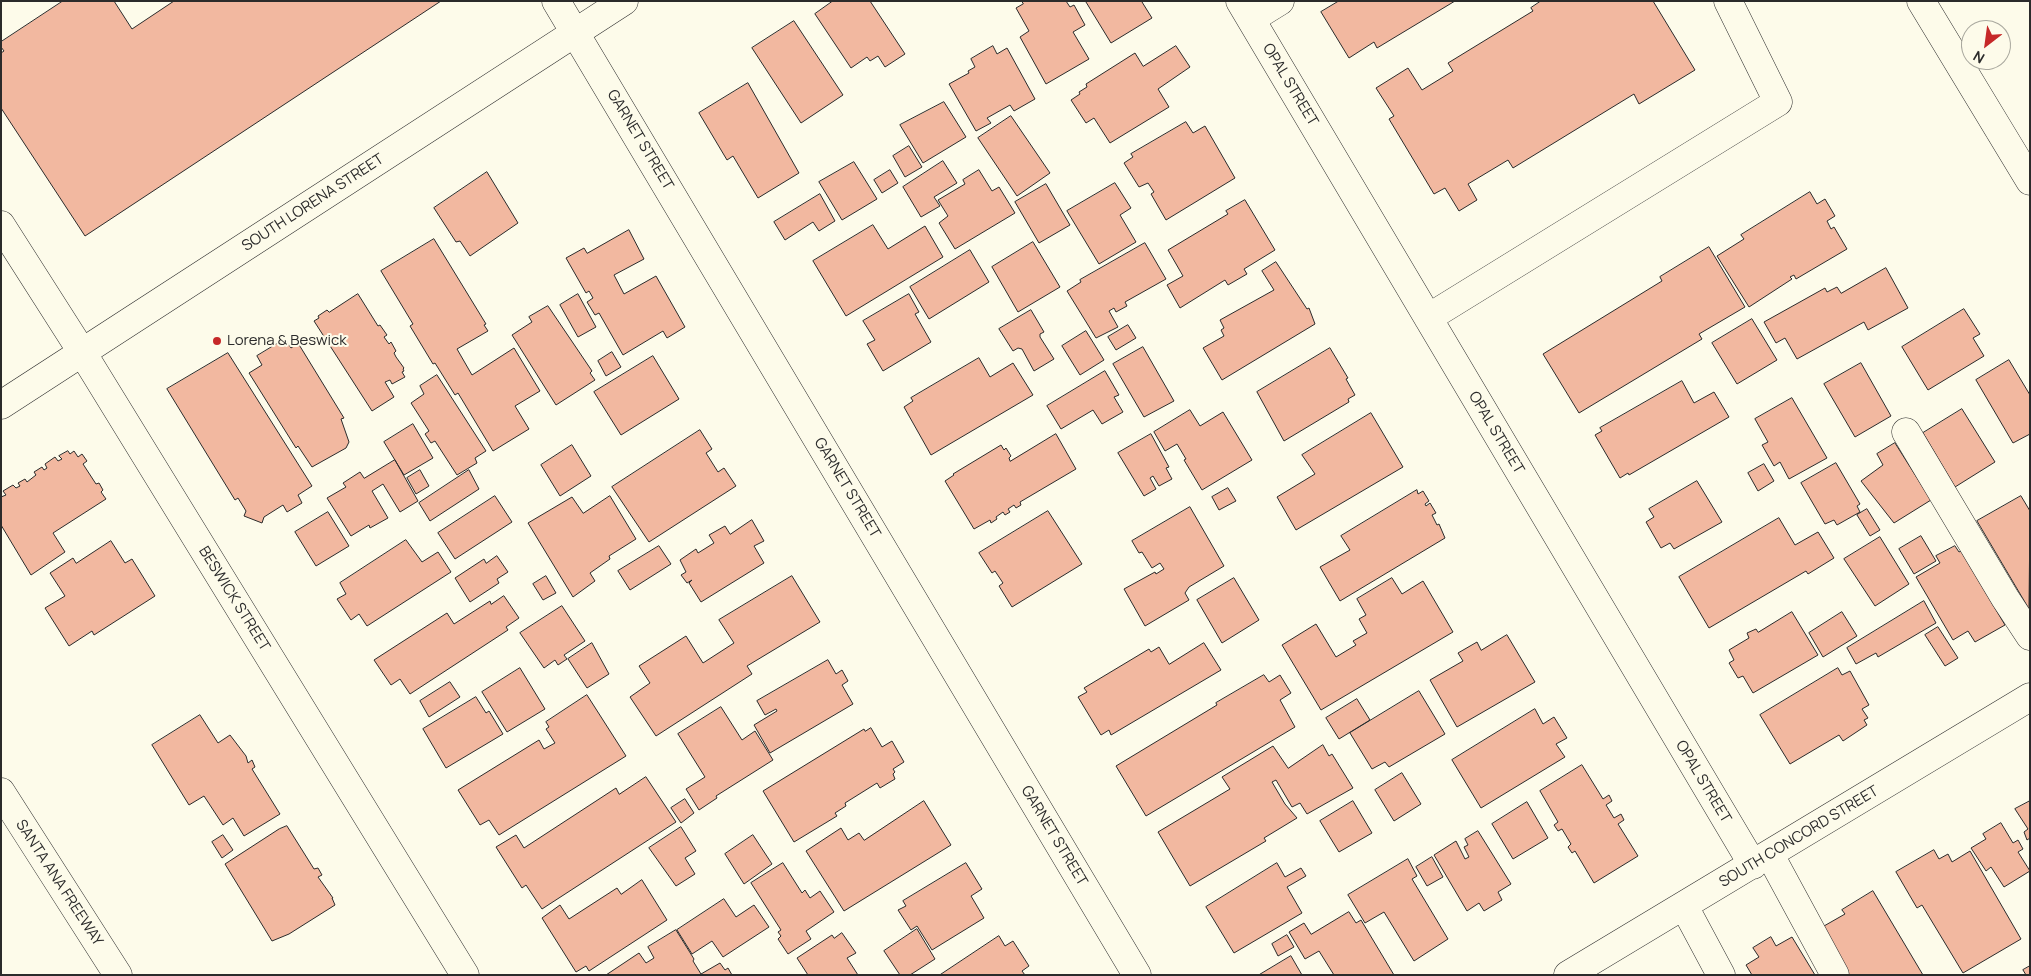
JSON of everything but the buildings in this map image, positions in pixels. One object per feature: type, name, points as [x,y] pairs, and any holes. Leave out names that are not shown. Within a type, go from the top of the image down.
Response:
[{"type":"main road","name":"GARNET STREET","points":[[556,1],[1137,975]]},
{"type":"main road","name":"SOUTH LORENA STREET","points":[[1,405],[624,1]]},
{"type":"main road","points":[[1246,10],[1280,1]]},
{"type":"main road","points":[[1428,318],[1778,102],[1728,1]]},
{"type":"main road","points":[[1921,1],[2030,181]]},
{"type":"main road","name":"OPAL STREET","points":[[1246,10],[1428,318],[1761,860],[1835,975]]},
{"type":"main road","name":"BESWICK STREET","points":[[1,225],[82,352],[465,975]]},
{"type":"main road","points":[[1906,432],[2005,598],[2030,636]]},
{"type":"main road","name":"SOUTH CONCORD STREET","points":[[1568,975],[1603,966],[1684,906],[2030,698]]},
{"type":"main road","name":"SANTA ANA FREEWAY","points":[[1,792],[118,975]]},
{"type":"main road","points":[[1684,906],[1722,975]]},
{"type":"place","name":"Lorena & Beswick","points":[[217,341]]}]
